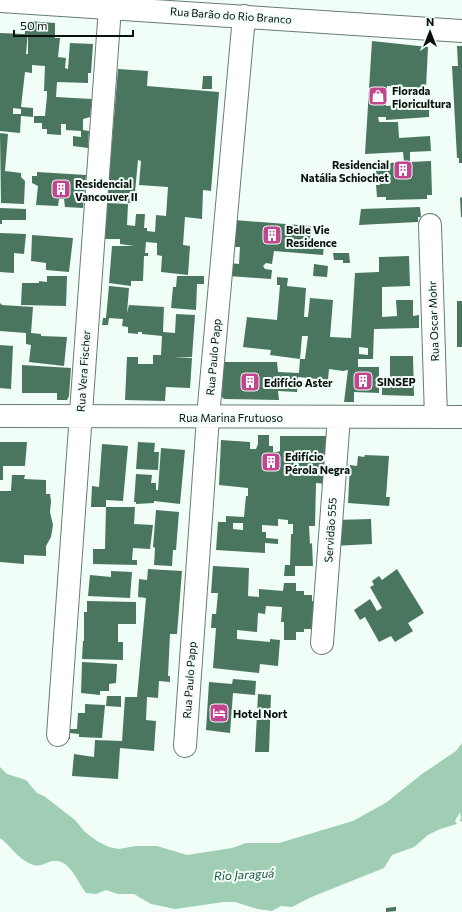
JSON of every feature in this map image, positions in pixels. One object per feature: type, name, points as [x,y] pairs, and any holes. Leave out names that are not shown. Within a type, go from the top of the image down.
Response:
[{"type":"street","name":"Rua Barão do Rio Branco","points":[[0,1],[110,2],[244,16],[462,31]]},
{"type":"street","name":"Rua Vera Fischer","points":[[58,735],[110,2]]},
{"type":"street","name":"Rua Paulo Papp","points":[[185,746],[208,417],[244,16]]},
{"type":"street","name":"Rua Oscar Mohr","points":[[430,225],[436,417]]},
{"type":"street","name":"Rua Marina Frutuoso","points":[[0,416],[462,417]]},
{"type":"street","name":"Servidão 555","points":[[322,643],[339,417]]},
{"type":"water","name":"Rio Jaraguá","points":[[462,743],[462,822],[459,820],[461,819],[460,812],[455,821],[457,824],[440,829],[428,835],[414,847],[392,855],[384,868],[309,898],[292,907],[281,906],[272,911],[258,909],[235,902],[224,902],[175,909],[151,904],[134,894],[118,894],[106,890],[96,894],[86,893],[71,870],[62,862],[56,861],[42,865],[33,865],[18,856],[0,838],[0,767],[7,774],[26,780],[37,793],[44,796],[75,820],[85,832],[97,841],[109,847],[119,849],[136,846],[157,846],[187,855],[232,848],[246,843],[279,843],[353,821],[387,802],[422,774],[456,751]]},
{"type":"building","points":[[28,21],[55,23],[55,38],[60,38],[58,57],[66,58],[65,68],[68,69],[70,43],[93,44],[91,73],[88,73],[88,83],[57,82],[56,97],[92,99],[90,117],[83,119],[83,130],[89,131],[88,148],[73,146],[73,136],[81,137],[81,131],[66,130],[66,124],[61,124],[61,135],[47,134],[47,129],[42,129],[42,123],[34,123],[34,116],[45,116],[47,91],[44,91],[45,66],[32,65],[32,73],[25,72],[21,107],[33,108],[33,117],[21,116],[20,133],[0,131],[0,33],[25,34],[25,31],[28,31]],"holes":[[[28,31],[28,54],[26,54]],[[13,108],[21,109],[21,114],[13,114]]]},
{"type":"building","points":[[372,41],[428,47],[426,88],[387,86],[386,106],[429,103],[429,117],[386,120],[386,117],[378,117],[379,122],[398,122],[399,138],[430,136],[431,151],[410,152],[410,162],[431,161],[432,195],[427,195],[427,199],[386,200],[386,197],[377,197],[376,185],[380,185],[379,176],[376,176],[376,164],[404,162],[403,152],[365,154]]},
{"type":"building","points":[[457,46],[462,46],[462,163],[459,163],[459,158],[457,158],[452,66],[458,66]]},
{"type":"building","points":[[118,69],[148,71],[147,86],[219,92],[211,191],[203,190],[202,219],[185,217],[183,245],[190,246],[188,275],[161,272],[162,256],[157,255],[157,243],[146,242],[145,253],[148,253],[148,256],[144,256],[143,281],[131,281],[131,286],[109,283],[112,246],[134,246],[120,244],[120,239],[105,239],[107,203],[128,204],[127,225],[135,226],[136,214],[145,214],[144,228],[147,228],[147,231],[155,232],[156,215],[166,216],[168,187],[139,185],[141,161],[138,160],[134,203],[107,202]]},
{"type":"building","points":[[203,76],[212,76],[212,89],[202,89]]},
{"type":"building","points":[[0,133],[8,134],[5,171],[21,173],[21,177],[25,181],[24,204],[1,203]]},
{"type":"building","name":"Residencial Vancouver II","points":[[37,172],[86,175],[83,208],[65,207],[64,199],[59,199],[58,206],[36,205],[38,186],[32,183],[32,176],[37,176]]},
{"type":"building","points":[[462,197],[462,217],[461,217],[460,198]]},
{"type":"building","points":[[420,207],[421,217],[418,217],[418,222],[359,225],[361,209]]},
{"type":"building","points":[[0,208],[26,209],[26,220],[2,220],[2,224],[0,224]]},
{"type":"building","name":"Belle Vie Residence","points":[[234,220],[311,226],[310,244],[324,245],[323,255],[274,251],[272,264],[266,263],[263,266],[265,269],[272,270],[271,279],[229,276],[230,263],[239,264],[240,247],[232,247]]},
{"type":"building","points":[[0,233],[26,234],[24,254],[14,253],[14,273],[0,272]]},
{"type":"building","points":[[32,235],[73,238],[69,272],[46,270],[46,263],[31,261]]},
{"type":"building","points":[[333,253],[349,253],[350,263],[343,263],[343,260],[334,260]]},
{"type":"building","points":[[409,256],[410,286],[382,287],[382,317],[397,316],[396,300],[413,300],[413,316],[419,315],[419,328],[374,329],[373,359],[358,359],[358,367],[379,367],[379,393],[354,392],[354,402],[344,402],[348,370],[343,371],[329,369],[328,380],[298,377],[297,392],[278,391],[279,400],[224,399],[222,397],[223,362],[277,362],[278,372],[299,373],[300,359],[270,355],[271,350],[243,347],[247,317],[277,320],[280,285],[277,285],[277,277],[288,278],[287,286],[306,288],[304,317],[308,317],[310,298],[333,300],[330,337],[351,338],[355,273],[379,272],[379,257]],"holes":[[[302,336],[308,336],[305,359],[300,359]],[[359,347],[368,348],[368,355],[359,354]]]},
{"type":"building","points":[[314,264],[328,266],[327,277],[313,276]]},
{"type":"building","points":[[47,276],[67,276],[66,306],[21,305],[22,283],[39,283],[39,281],[47,282]]},
{"type":"building","points":[[177,276],[204,276],[204,284],[197,284],[196,310],[171,308],[173,287],[176,287]]},
{"type":"building","points":[[109,286],[129,288],[127,313],[129,305],[164,307],[163,332],[175,333],[176,314],[195,315],[192,357],[174,357],[192,358],[190,388],[166,387],[165,401],[125,400],[127,357],[138,357],[138,364],[153,364],[153,355],[161,355],[162,336],[142,334],[142,332],[138,332],[138,334],[128,333],[128,327],[122,326],[123,319],[109,318],[108,325],[102,325],[103,318],[106,318]]},
{"type":"building","points":[[457,301],[462,301],[462,347],[457,347]]},
{"type":"building","points":[[0,303],[2,305],[33,307],[31,333],[41,334],[41,336],[67,337],[64,366],[29,362],[31,345],[26,344],[26,333],[0,331]]},
{"type":"building","points":[[0,345],[13,346],[11,389],[0,388]]},
{"type":"building","points":[[390,356],[413,356],[414,396],[382,395],[382,380],[390,380]]},
{"type":"building","points":[[22,365],[71,368],[69,396],[67,400],[57,400],[57,393],[22,393]]},
{"type":"building","points":[[258,435],[269,435],[269,446],[273,446],[273,452],[277,452],[280,451],[280,436],[330,436],[328,454],[325,454],[326,484],[316,483],[315,526],[309,526],[310,544],[312,543],[313,566],[295,566],[295,576],[284,576],[285,565],[290,565],[291,534],[293,534],[293,524],[288,524],[288,520],[278,519],[278,526],[262,525],[262,532],[266,532],[266,538],[278,539],[278,544],[265,543],[265,553],[216,550],[218,522],[226,522],[226,516],[244,517],[246,496],[248,496],[248,488],[219,485],[221,440],[250,442],[250,449],[256,449],[258,444]],"holes":[[[233,523],[243,523],[243,530],[233,529]]]},
{"type":"building","points":[[0,442],[27,442],[25,466],[3,466],[3,480],[0,480]]},
{"type":"building","points":[[138,442],[155,443],[154,452],[159,452],[158,470],[136,469]]},
{"type":"building","points":[[102,444],[128,446],[123,501],[106,500],[106,507],[91,507],[92,486],[99,487]]},
{"type":"building","points":[[161,448],[185,450],[180,504],[154,501],[154,503],[136,504],[136,502],[134,502],[136,474],[152,475],[151,483],[156,483],[156,490],[158,490]]},
{"type":"building","points":[[365,455],[389,456],[386,497],[390,497],[389,506],[348,503],[350,465],[357,466],[358,456],[364,457]]},
{"type":"building","points":[[12,475],[25,475],[24,479],[46,480],[46,494],[50,494],[51,501],[50,512],[53,525],[51,537],[46,546],[46,556],[24,555],[24,564],[0,562],[0,491],[11,491]]},
{"type":"building","points":[[106,507],[135,507],[134,524],[153,525],[150,549],[133,548],[132,560],[137,560],[137,565],[93,564],[93,549],[105,549]]},
{"type":"building","points":[[156,510],[179,512],[176,550],[173,550],[172,566],[154,565],[155,548],[153,547]]},
{"type":"building","points":[[371,519],[372,544],[333,546],[335,520]]},
{"type":"building","points":[[213,566],[249,568],[248,596],[259,597],[259,589],[283,591],[284,583],[296,583],[296,591],[304,591],[304,595],[312,595],[312,601],[316,602],[315,622],[312,623],[312,629],[304,629],[304,632],[296,632],[296,640],[284,640],[284,622],[281,622],[282,607],[266,606],[265,614],[258,613],[257,632],[237,630],[237,639],[270,642],[270,639],[280,640],[278,666],[260,664],[259,673],[213,668],[216,628],[211,628],[212,614],[216,614],[218,593],[211,593]]},
{"type":"building","points":[[148,569],[182,571],[177,634],[170,634],[168,676],[170,676],[170,682],[159,681],[158,698],[147,697],[146,720],[156,721],[154,751],[120,748],[118,779],[72,776],[74,754],[94,757],[95,740],[122,741],[125,697],[137,697],[146,598],[138,597],[139,579],[147,580]]},
{"type":"building","points":[[397,569],[424,613],[408,623],[413,631],[395,642],[391,636],[379,642],[365,617],[360,620],[354,610],[370,599],[377,611],[382,608],[370,587],[374,585],[372,581],[379,576],[382,580]]},
{"type":"building","points":[[111,571],[132,572],[130,598],[88,596],[90,575],[111,577]]},
{"type":"building","points":[[87,601],[136,602],[136,624],[118,624],[118,642],[123,642],[123,660],[82,659],[84,641],[84,612],[87,612]]},
{"type":"building","points":[[82,662],[117,664],[116,683],[109,684],[109,691],[100,691],[100,695],[81,693]]},
{"type":"building","name":"Hotel Nort","points":[[233,679],[256,681],[255,695],[233,693],[230,733],[206,730],[209,682],[232,684]]},
{"type":"building","points":[[258,694],[271,695],[269,752],[255,752]]},
{"type":"building","points":[[107,696],[121,696],[121,707],[106,706]]},
{"type":"building","points":[[85,704],[105,705],[102,738],[79,737],[79,734],[70,733],[70,739],[66,739],[67,729],[77,729],[78,713],[85,713]]},
{"type":"building","points":[[396,907],[396,911],[386,912],[386,908]]},
{"type":"place","name":"Florada Floricultura","points":[[378,96]]},
{"type":"place","name":"Residencial Natália Schiochet","points":[[403,170]]},
{"type":"place","name":"Residencial Vancouver II","points":[[61,189]]},
{"type":"place","name":"Belle Vie Residence","points":[[272,235]]},
{"type":"place","name":"SINSEP","points":[[363,381]]},
{"type":"place","name":"Edifício Aster","points":[[250,382]]},
{"type":"place","name":"Edifício Pérola Negra","points":[[271,462]]},
{"type":"place","name":"Hotel Nort","points":[[219,713]]}]
